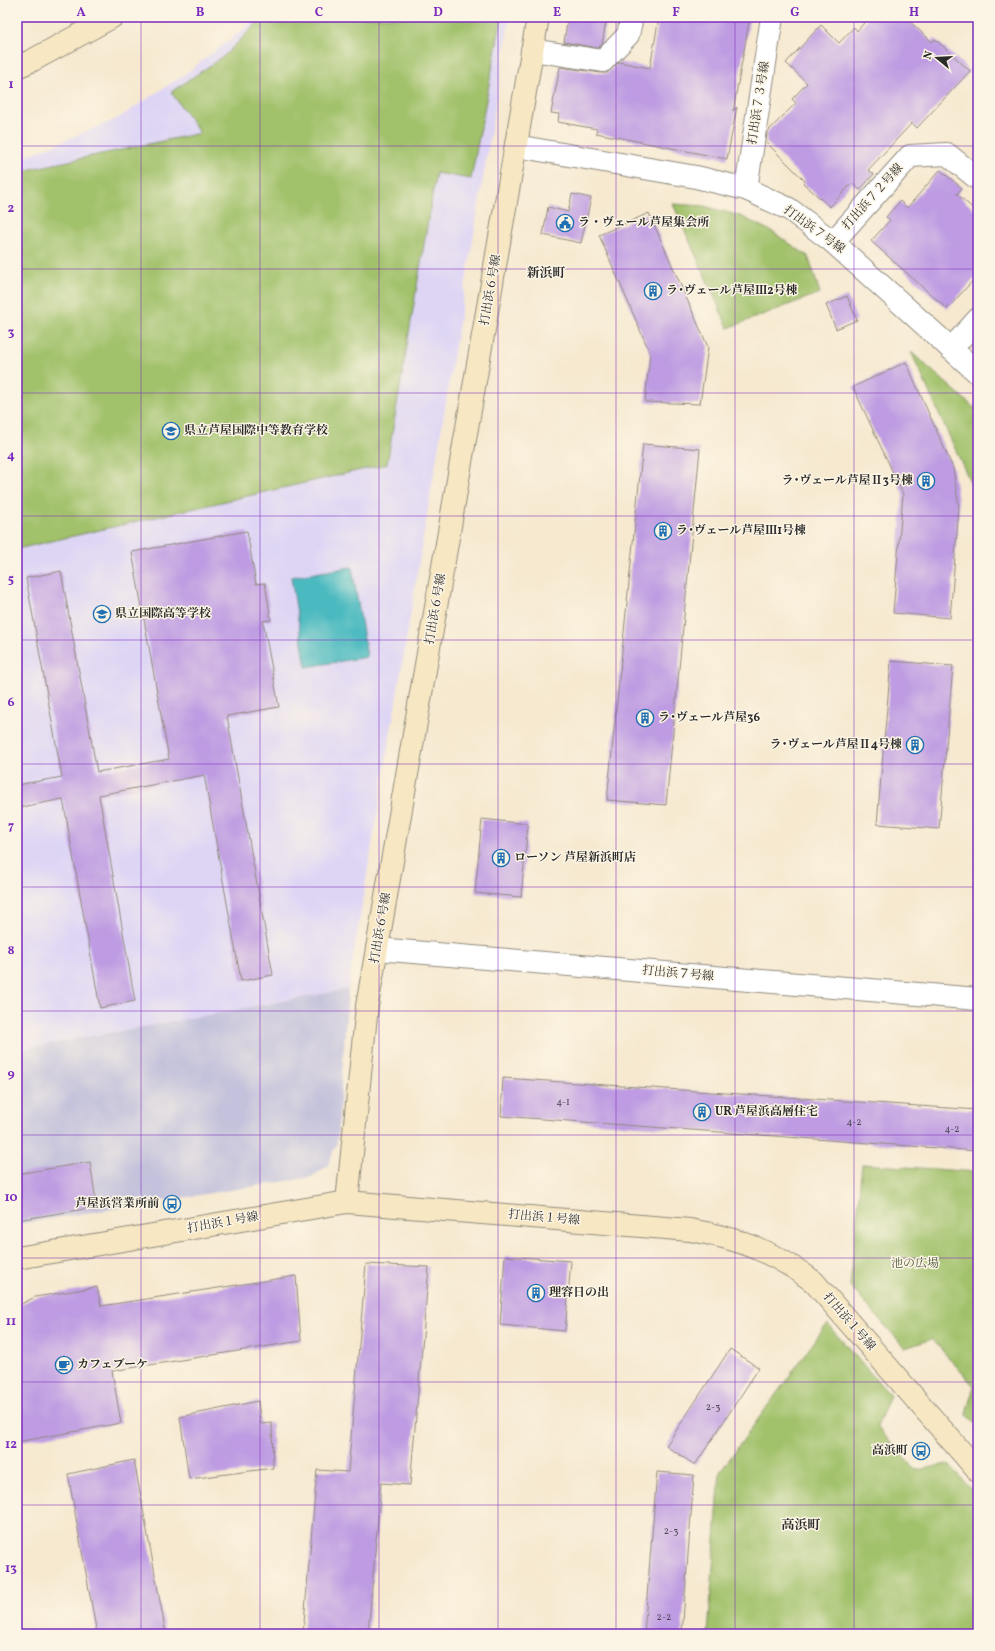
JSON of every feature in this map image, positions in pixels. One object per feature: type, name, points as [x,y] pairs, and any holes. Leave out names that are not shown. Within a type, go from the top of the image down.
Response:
[{"type":"street","points":[[17,67],[33,60],[112,17]]},
{"type":"street","name":"打出浜６号線","points":[[347,1202],[366,1006],[538,17]]},
{"type":"street","points":[[532,50],[603,61],[628,35],[632,17]]},
{"type":"street","name":"打出浜７３号線","points":[[746,189],[772,17]]},
{"type":"street","name":"打出浜７号線","points":[[516,146],[696,177],[746,189],[789,209],[833,242],[978,373]]},
{"type":"street","name":"打出浜７２号線","points":[[833,242],[910,156],[946,154],[978,179]]},
{"type":"street","points":[[951,349],[978,319]]},
{"type":"street","name":"打出浜７号線","points":[[377,949],[978,999]]},
{"type":"street","name":"打出浜１号線","points":[[17,1258],[347,1202],[690,1230],[737,1240],[769,1252],[794,1266],[814,1282],[978,1471]]},
{"type":"shaded area","points":[[255,17],[510,17],[348,989],[17,1050],[17,160],[117,119],[185,74],[245,28]]},
{"type":"shaded area","points":[[348,989],[337,1143],[327,1166],[312,1177],[17,1224],[17,1050]]},
{"type":"green space","points":[[263,17],[502,17],[471,179],[436,173],[387,464],[17,549],[17,172],[200,133],[171,92],[224,56]]},
{"type":"green space","points":[[673,204],[704,206],[740,216],[771,231],[808,256],[820,293],[728,328]]},
{"type":"green space","points":[[911,352],[978,411],[978,499]]},
{"type":"green space","name":"池の広場","points":[[862,1164],[978,1172],[978,1425],[966,1413],[974,1386],[932,1339],[905,1348],[850,1286]]},
{"type":"green space","points":[[827,1324],[890,1395],[877,1427],[916,1470],[948,1464],[978,1497],[978,1634],[708,1634],[720,1472]]},
{"type":"water","points":[[352,567],[367,657],[306,667],[291,577]]},
{"type":"building","points":[[568,17],[607,17],[602,44],[598,48],[564,42]]},
{"type":"building","points":[[659,17],[750,17],[733,111],[737,107],[727,159],[596,133],[597,129],[558,122],[559,114],[551,113],[560,67],[607,73],[619,62],[650,68]]},
{"type":"building","points":[[869,17],[905,17],[932,42],[935,39],[970,71],[917,128],[912,123],[868,170],[874,174],[860,190],[852,183],[830,207],[803,183],[805,181],[766,142],[767,132],[796,103],[792,99],[807,83],[786,63],[821,25],[839,43],[854,27],[857,31]]},
{"type":"building","points":[[940,170],[962,188],[957,194],[978,213],[978,275],[947,309],[871,241],[890,220],[886,217],[900,201],[907,208]]},
{"type":"building","name":"ラ・ヴェール芦屋集会所","points":[[572,194],[591,198],[581,243],[543,235],[548,207],[568,212]]},
{"type":"building","name":"ラ･ヴェール芦屋Ⅲ2号棟","points":[[649,213],[708,347],[700,404],[645,402],[650,353],[599,235]]},
{"type":"building","points":[[847,296],[857,320],[836,329],[826,305]]},
{"type":"building","name":"ラ･ヴェール芦屋Ⅱ3号棟","points":[[906,362],[953,468],[959,508],[950,618],[893,613],[903,494],[853,387]]},
{"type":"building","points":[[643,444],[700,449],[666,805],[607,800]]},
{"type":"building","points":[[247,531],[256,584],[265,583],[271,620],[263,621],[279,707],[227,716],[273,975],[241,981],[204,775],[99,795],[135,1001],[100,1008],[63,799],[17,808],[17,785],[62,777],[26,578],[61,571],[97,772],[169,759],[132,552]]},
{"type":"building","name":"ラ･ヴェール芦屋Ⅱ4号棟","points":[[891,661],[953,666],[939,829],[877,824]]},
{"type":"building","name":"ローソン 芦屋新浜町店","points":[[482,819],[528,824],[521,897],[475,893]]},
{"type":"building","points":[[503,1078],[978,1110],[978,1151],[501,1116]]},
{"type":"building","points":[[90,1162],[97,1207],[17,1220],[17,1174]]},
{"type":"building","name":"理容日の出","points":[[505,1256],[571,1261],[565,1331],[500,1325]]},
{"type":"building","points":[[366,1264],[429,1267],[410,1485],[381,1483],[368,1634],[303,1634],[317,1470],[348,1472]]},
{"type":"building","points":[[296,1276],[301,1341],[112,1371],[121,1423],[17,1442],[17,1308],[23,1303],[35,1297],[97,1287],[101,1306]]},
{"type":"building","points":[[730,1349],[759,1368],[695,1465],[666,1446]]},
{"type":"building","points":[[258,1401],[261,1424],[272,1423],[273,1468],[189,1479],[180,1417]]},
{"type":"building","points":[[134,1460],[166,1634],[97,1634],[68,1474]]},
{"type":"building","points":[[657,1472],[694,1475],[682,1634],[644,1634]]},
{"type":"place","name":"ラ・ヴェール芦屋集会所","points":[[565,223]]},
{"type":"place","name":"ラ･ヴェール芦屋Ⅲ2号棟","points":[[653,291]]},
{"type":"place","name":"県立芦屋国際中等教育学校","points":[[171,431]]},
{"type":"place","name":"ラ･ヴェール芦屋Ⅱ3号棟","points":[[926,481]]},
{"type":"place","name":"ラ･ヴェール芦屋Ⅲ1号棟","points":[[663,531]]},
{"type":"place","name":"県立国際高等学校","points":[[102,614]]},
{"type":"place","name":"ラ･ヴェール芦屋36","points":[[645,718]]},
{"type":"place","name":"ラ･ヴェール芦屋Ⅱ4号棟","points":[[915,745]]},
{"type":"place","name":"ローソン 芦屋新浜町店","points":[[501,858]]},
{"type":"place","name":"UR 芦屋浜高層住宅","points":[[702,1112]]},
{"type":"place","name":"芦屋浜営業所前","points":[[172,1204]]},
{"type":"place","name":"理容日の出","points":[[536,1293]]},
{"type":"place","name":"カフェブーケ","points":[[64,1365]]},
{"type":"place","name":"高浜町","points":[[921,1451]]},
{"type":"district","name":"新浜町","points":[[546,274]]},
{"type":"district","name":"高浜町","points":[[801,1526]]}]
